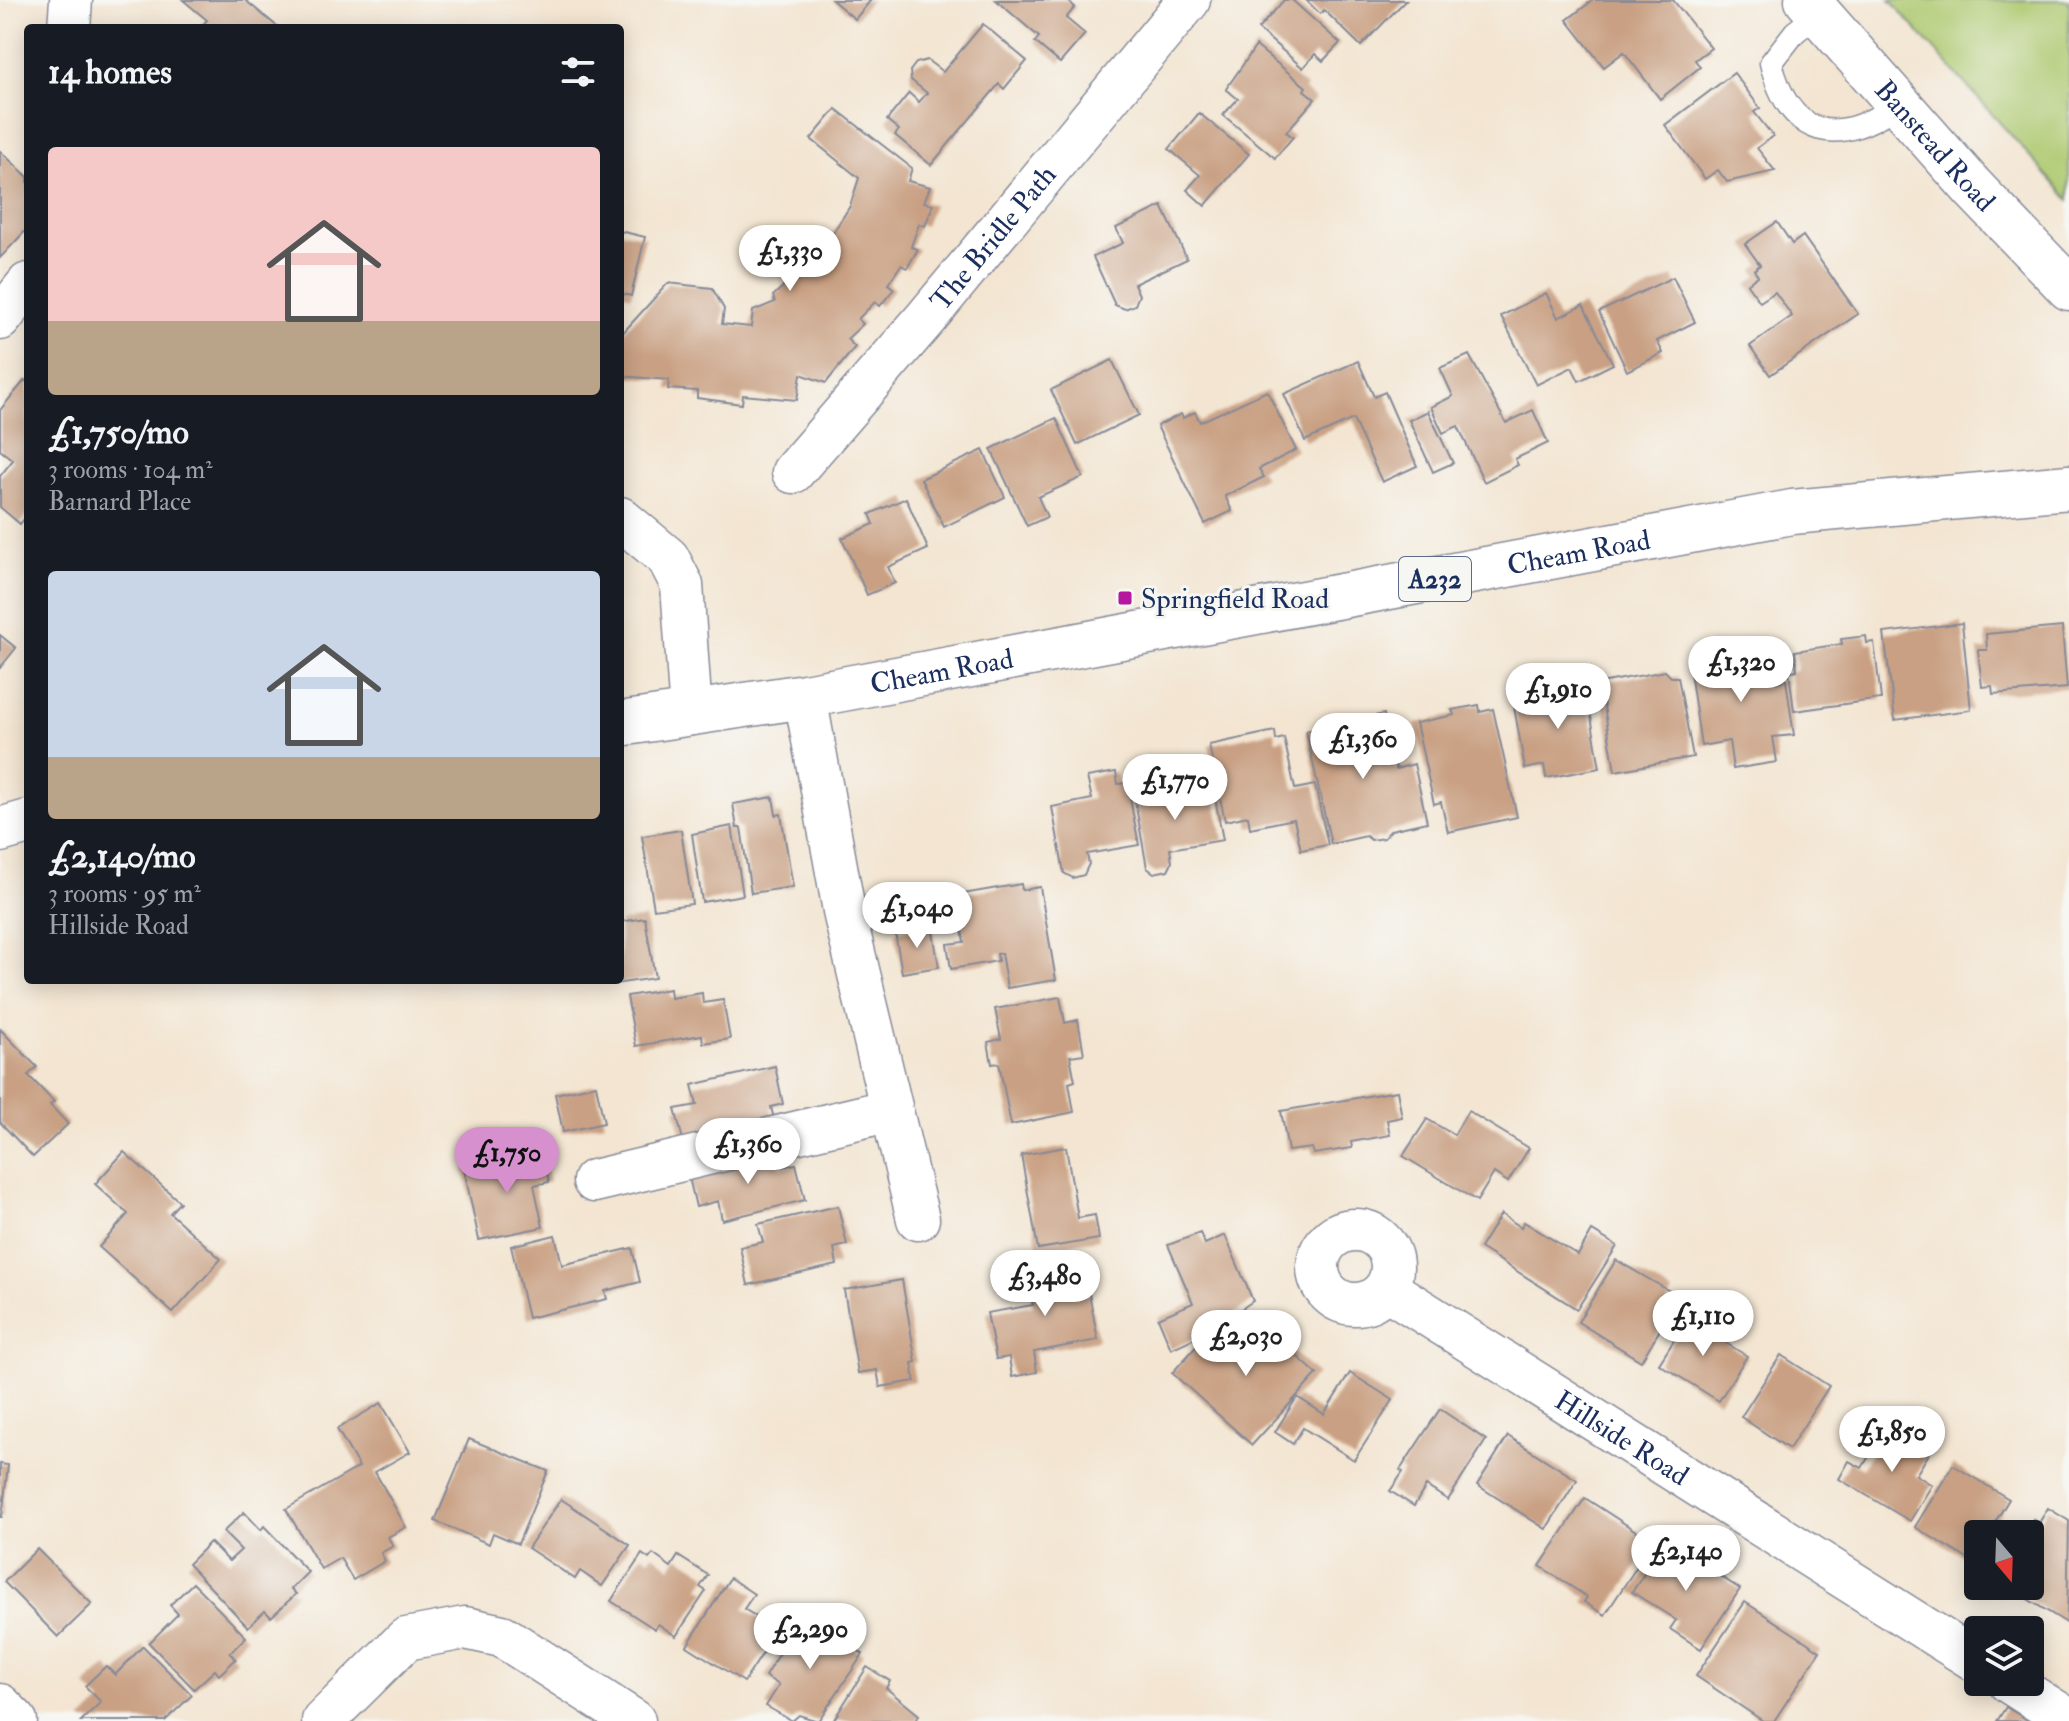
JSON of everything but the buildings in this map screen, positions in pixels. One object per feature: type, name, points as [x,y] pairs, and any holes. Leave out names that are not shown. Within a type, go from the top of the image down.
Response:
[{"type":"main road","name":"Banstead Road","points":[[1813,7],[1898,104],[2069,288]]},
{"type":"main road","name":"Cheam Road","points":[[624,723],[805,696],[1792,512],[2069,487]]},
{"type":"main road","points":[[0,830],[24,823]]},
{"type":"street","points":[[69,24],[71,0]]},
{"type":"street","name":"The Bridle Path","points":[[793,472],[926,318],[1188,0]]},
{"type":"street","points":[[0,319],[24,289]]},
{"type":"street","points":[[624,521],[668,558],[682,585],[691,714]]},
{"type":"street","points":[[805,696],[845,916],[918,1219]]},
{"type":"street","points":[[594,1181],[891,1110]]},
{"type":"street","name":"Hillside Road","points":[[1387,1289],[1964,1653]]},
{"type":"street","points":[[323,1721],[406,1639],[465,1628],[502,1636],[634,1721]]},
{"type":"street","points":[[2031,1696],[2069,1720]]},
{"type":"street","points":[[0,1705],[16,1721]]},
{"type":"lane","points":[[1813,7],[1771,63],[1778,92],[1800,120],[1826,132],[1854,128],[1869,125],[1898,104]]},
{"type":"green space","points":[[1890,0],[2069,0],[2069,200]]},
{"type":"place","name":"Springfield Road","points":[[1125,598]]}]
